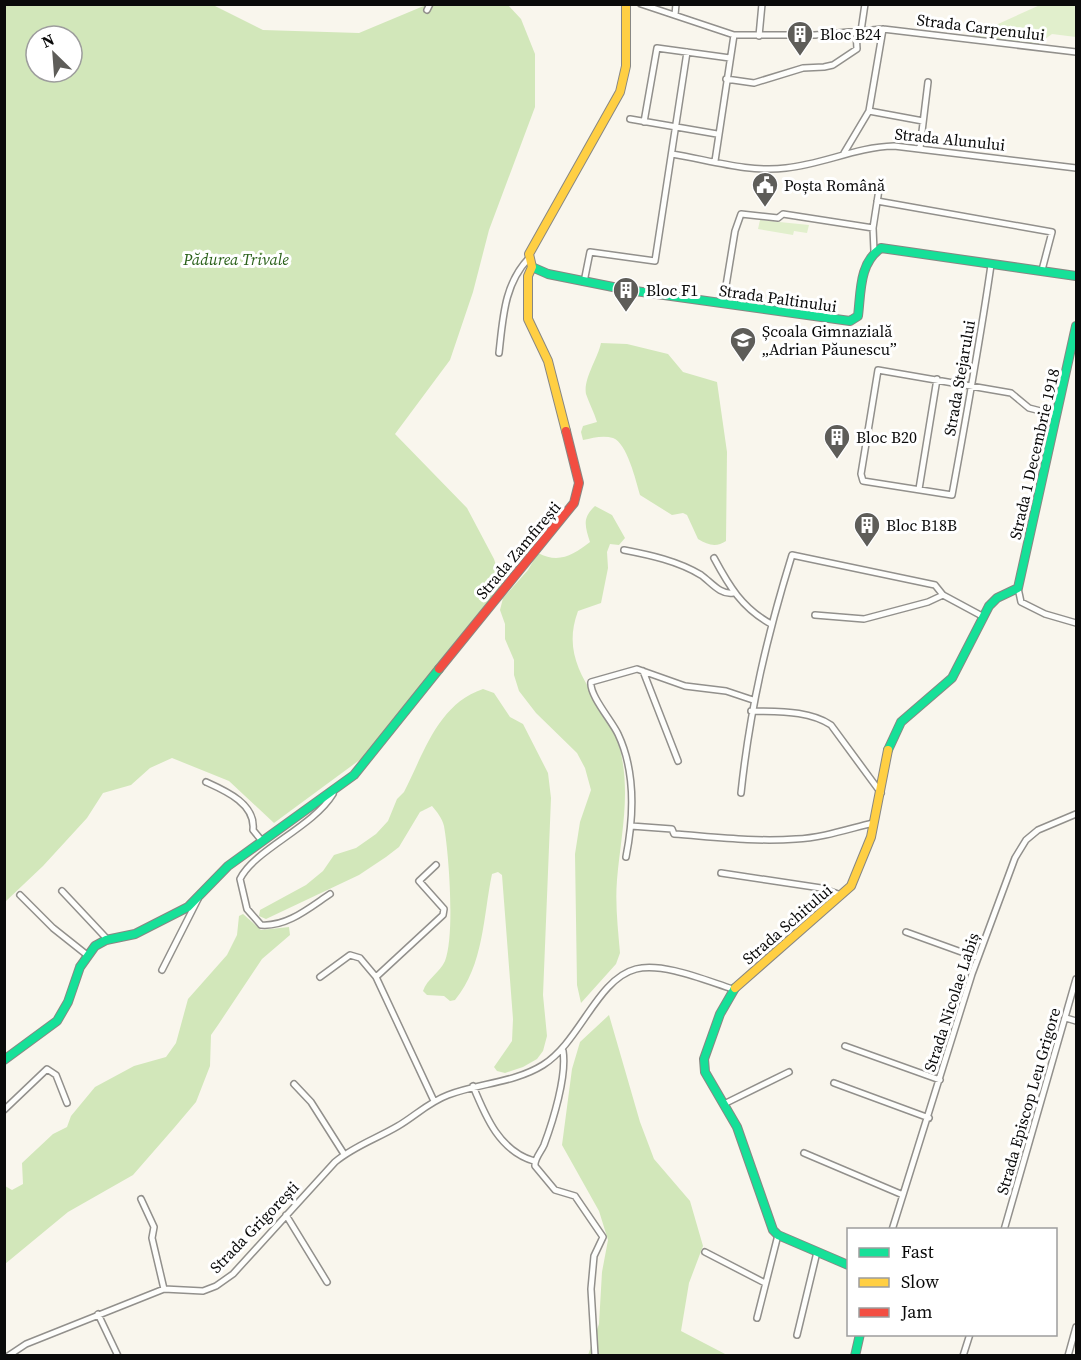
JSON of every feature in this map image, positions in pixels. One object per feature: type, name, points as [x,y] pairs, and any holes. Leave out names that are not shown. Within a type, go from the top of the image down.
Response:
[{"type":"street","points":[[499,353],[508,290],[517,271],[529,258],[531,249],[620,92],[626,66],[626,4]]},
{"type":"street","name":"Strada Carpenului","points":[[641,4],[734,35],[759,36],[883,29],[1077,52]]},
{"type":"street","points":[[675,15],[676,4]]},
{"type":"street","points":[[759,36],[762,4]]},
{"type":"street","points":[[726,79],[754,83],[803,68],[832,65],[856,49],[866,4]]},
{"type":"street","points":[[844,153],[869,111],[883,29]]},
{"type":"street","points":[[715,161],[717,134],[734,35]]},
{"type":"street","points":[[644,122],[657,48],[730,58]]},
{"type":"street","points":[[584,282],[590,252],[655,261],[687,52]]},
{"type":"street","points":[[920,148],[928,82]]},
{"type":"street","points":[[869,111],[923,121]]},
{"type":"street","points":[[630,119],[717,134]]},
{"type":"street","name":"Strada Alunului","points":[[672,154],[786,168],[871,146],[920,148],[1077,168]]},
{"type":"street","points":[[880,183],[873,228],[874,251],[888,249],[1077,276]]},
{"type":"street","points":[[877,201],[1052,232],[1042,270]]},
{"type":"street","points":[[723,304],[735,231],[741,214],[778,218],[783,214],[873,228]]},
{"type":"street","name":"Strada Paltinului","points":[[532,267],[538,272],[584,282],[723,304],[855,321],[858,316],[868,259],[874,251]]},
{"type":"street","name":"Strada Zamfirești","points":[[87,955],[95,946],[152,926],[199,898],[228,866],[354,775],[580,494],[548,362],[528,319],[528,276],[532,267],[529,258]]},
{"type":"street","name":"Strada Stejarului","points":[[937,379],[919,489],[952,495],[991,265]]},
{"type":"street","name":"Strada 1 Decembrie 1918","points":[[1018,588],[1056,415],[1074,351],[1077,326]]},
{"type":"street","points":[[919,489],[863,481],[861,474],[876,372],[881,370],[1011,393],[1029,408],[1056,415]]},
{"type":"street","points":[[624,550],[650,555],[688,568],[721,592],[733,593]]},
{"type":"street","points":[[741,793],[753,700],[771,624],[792,555],[935,585],[943,595],[982,616]]},
{"type":"street","points":[[714,558],[733,593],[753,614],[771,624]]},
{"type":"street","points":[[1018,588],[1021,602],[1029,608],[1077,623]]},
{"type":"street","name":"Strada Schitului","points":[[778,1235],[773,1230],[742,1140],[726,1103],[705,1072],[704,1062],[720,1014],[734,989],[841,895],[858,874],[881,794],[890,742],[897,728],[904,717],[936,693],[952,677],[982,616],[997,598],[1018,588]]},
{"type":"street","points":[[815,615],[864,619],[928,602],[943,595]]},
{"type":"street","points":[[626,856],[631,826],[631,791],[624,748],[610,718],[592,692],[591,682],[630,669],[643,671],[685,686],[726,691],[753,700]]},
{"type":"street","points":[[643,671],[678,761]]},
{"type":"street","points":[[751,711],[792,713],[822,719],[831,725],[881,794]]},
{"type":"street","points":[[206,782],[222,789],[251,813],[254,819],[253,830],[262,841]]},
{"type":"street","points":[[330,894],[296,916],[278,924],[261,925],[247,909],[240,879],[252,864],[310,819],[328,802],[334,791]]},
{"type":"street","name":"Strada Nicolae Labiș","points":[[893,1228],[978,958],[1020,848],[1038,830],[1077,814]]},
{"type":"street","points":[[631,826],[672,829],[674,834],[763,840],[818,836],[873,823]]},
{"type":"street","points":[[376,977],[444,914],[444,909],[419,881],[436,865]]},
{"type":"street","points":[[721,873],[821,888],[841,895]]},
{"type":"street","points":[[62,891],[112,939]]},
{"type":"street","points":[[4,1060],[57,1021],[68,1002],[87,955],[53,928],[20,895]]},
{"type":"street","points":[[162,970],[199,898]]},
{"type":"street","points":[[906,932],[978,958]]},
{"type":"street","points":[[320,977],[350,955],[360,958],[376,977],[434,1101]]},
{"type":"street","name":"Strada Grigorești","points":[[9,1356],[26,1344],[164,1289],[203,1291],[216,1286],[233,1274],[344,1154],[398,1126],[434,1101],[473,1086],[528,1073],[563,1051],[609,985],[629,971],[651,967],[734,989]]},
{"type":"street","name":"Strada Episcop Leu Grigore","points":[[1005,1228],[1077,979]]},
{"type":"street","points":[[1066,1018],[1077,1021]]},
{"type":"street","points":[[845,1046],[940,1080]]},
{"type":"street","points":[[534,1161],[546,1138],[561,1082],[565,1062],[563,1051]]},
{"type":"street","points":[[4,1110],[47,1069],[56,1075],[67,1103]]},
{"type":"street","points":[[726,1103],[789,1072]]},
{"type":"street","points":[[834,1083],[929,1118]]},
{"type":"street","points":[[294,1084],[311,1102],[344,1154]]},
{"type":"street","points":[[473,1086],[482,1107],[504,1144],[515,1153],[534,1161],[540,1174],[555,1190],[575,1196],[603,1237],[594,1256],[591,1289],[595,1356]]},
{"type":"street","points":[[804,1153],[903,1195]]},
{"type":"street","points":[[141,1199],[154,1227],[152,1238],[164,1289]]},
{"type":"street","points":[[286,1215],[327,1282]]},
{"type":"street","points":[[757,1318],[778,1235],[847,1264]]},
{"type":"street","points":[[797,1335],[817,1251]]},
{"type":"street","points":[[705,1252],[765,1283]]},
{"type":"street","points":[[98,1314],[118,1356]]},
{"type":"street","points":[[1068,1356],[1077,1327]]},
{"type":"street","points":[[855,1356],[860,1336]]},
{"type":"street","points":[[963,1356],[970,1336]]},
{"type":"green space","name":"Pădurea Trivale","points":[[5,5],[213,5],[263,30],[359,33],[426,5],[508,5],[521,19],[535,54],[535,107],[489,230],[473,292],[450,360],[395,434],[467,508],[494,559],[502,584],[365,756],[274,823],[229,781],[172,758],[150,768],[131,785],[103,793],[87,818],[43,866],[5,902]]},
{"type":"green space","points":[[1040,5],[1076,5],[1076,37],[1052,34],[1037,45],[967,38]]},
{"type":"green space","points":[[760,220],[809,225],[807,233],[794,231],[793,235],[758,229]]},
{"type":"green space","points":[[601,343],[627,344],[668,354],[683,372],[717,382],[727,452],[726,541],[715,545],[698,539],[687,515],[683,513],[672,515],[640,495],[630,463],[618,441],[606,437],[583,440],[581,432],[583,426],[597,422],[586,394],[586,388]]},
{"type":"green space","points":[[595,506],[612,515],[625,538],[619,545],[610,544],[607,552],[608,568],[601,603],[578,611],[573,632],[574,650],[578,667],[614,731],[623,766],[625,798],[616,889],[620,953],[616,964],[581,1003],[577,985],[575,854],[580,822],[591,790],[585,768],[577,753],[536,713],[519,691],[514,675],[514,660],[505,639],[505,624],[500,610],[503,598],[528,570],[538,553],[553,558],[566,557],[590,542],[586,518]]},
{"type":"green space","points":[[483,689],[494,693],[510,717],[523,724],[548,773],[551,798],[543,995],[547,1036],[543,1051],[537,1059],[505,1073],[497,1071],[494,1067],[512,1041],[513,1019],[502,875],[498,872],[492,874],[481,940],[472,972],[465,986],[455,1000],[450,1001],[444,996],[427,995],[423,991],[445,961],[450,933],[446,839],[442,820],[432,806],[420,812],[399,847],[359,875],[266,919],[259,916],[260,910],[306,885],[323,871],[334,855],[356,848],[376,834],[388,821],[397,799],[404,792],[426,746],[444,718],[454,706]]},
{"type":"green space","points":[[243,914],[261,930],[289,927],[290,935],[262,959],[211,1035],[210,1066],[196,1102],[133,1175],[68,1212],[5,1264],[5,1186],[12,1190],[23,1184],[22,1163],[53,1134],[67,1127],[71,1116],[95,1087],[134,1066],[166,1057],[176,1043],[188,999],[227,955],[237,935],[239,916]]},
{"type":"green space","points":[[609,1015],[640,1122],[654,1159],[690,1201],[703,1246],[689,1283],[681,1331],[727,1355],[588,1355],[599,1324],[602,1272],[608,1240],[599,1211],[562,1145],[572,1069],[580,1042]]},
{"type":"traffic: fast","points":[[532,267],[548,274],[628,290],[850,321],[858,316],[865,270],[874,254],[881,248],[1076,276]]},
{"type":"traffic: fast","points":[[888,750],[901,722],[952,678],[989,606],[997,598],[1018,588],[1076,326]]},
{"type":"traffic: fast","points":[[4,1060],[57,1021],[68,1002],[80,967],[95,946],[106,940],[135,934],[188,907],[228,866],[354,775],[439,669]]},
{"type":"traffic: fast","points":[[735,988],[720,1014],[704,1059],[705,1072],[737,1127],[773,1230],[778,1235],[847,1265]]},
{"type":"traffic: fast","points":[[855,1356],[860,1336]]},
{"type":"traffic: slow","points":[[566,431],[548,361],[528,319],[528,276],[532,267],[529,254],[620,92],[626,66],[626,4]]},
{"type":"traffic: slow","points":[[735,988],[851,886],[871,837],[888,750]]},
{"type":"traffic: jam","points":[[439,669],[574,503],[579,483],[566,431]]},
{"type":"place","name":"Bloc B24","points":[[800,57]]},
{"type":"place","name":"Poșta Română","points":[[765,208]]},
{"type":"place","name":"Bloc F1","points":[[626,313]]},
{"type":"place","name":"Școala Gimnazială „Adrian Păunescu”","points":[[743,363]]},
{"type":"place","name":"Bloc B20","points":[[837,460]]},
{"type":"place","name":"Bloc B18B","points":[[867,548]]}]
